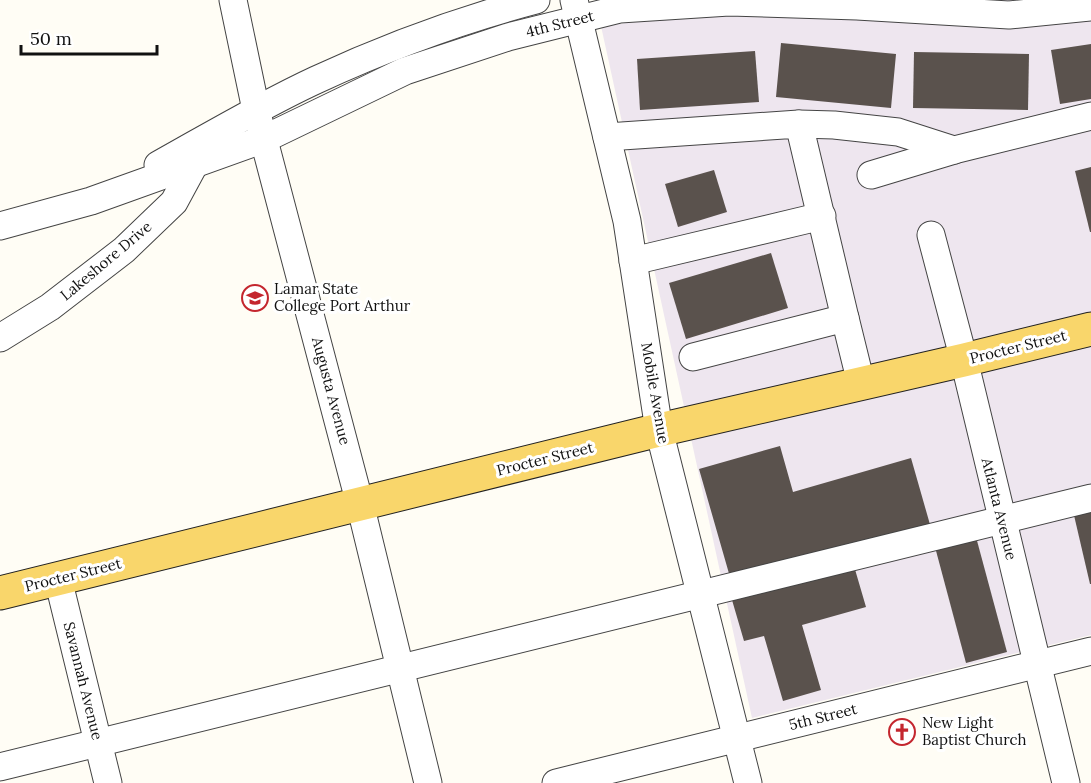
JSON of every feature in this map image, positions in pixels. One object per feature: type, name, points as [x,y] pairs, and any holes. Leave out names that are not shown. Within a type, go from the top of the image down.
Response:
[{"type":"main road","name":"Procter Street","points":[[0,594],[659,430],[1091,329]]},
{"type":"street","name":"Augusta Avenue","points":[[233,0],[256,110],[360,504],[428,783]]},
{"type":"street","name":"4th Street","points":[[256,110],[411,39],[491,12],[536,0]]},
{"type":"street","name":"4th Street","points":[[264,139],[405,71],[508,38],[577,10],[729,2],[857,3],[1009,15],[1091,7]]},
{"type":"street","name":"Mobile Avenue","points":[[577,10],[627,221],[659,430],[748,783]]},
{"type":"street","points":[[91,201],[256,110]]},
{"type":"street","points":[[871,175],[954,150],[1091,116]]},
{"type":"street","points":[[799,124],[861,383]]},
{"type":"street","points":[[607,137],[799,124],[834,125],[898,132],[954,150]]},
{"type":"street","points":[[0,226],[91,201],[264,139]]},
{"type":"street","name":"Lakeshore Drive","points":[[0,338],[50,307],[124,249],[174,202],[194,165]]},
{"type":"street","points":[[633,261],[822,216]]},
{"type":"street","name":"Atlanta Avenue","points":[[932,235],[1066,783]]},
{"type":"street","points":[[693,357],[845,318]]},
{"type":"street","points":[[0,767],[1091,498]]},
{"type":"street","name":"Savannah Avenue","points":[[58,579],[108,783]]},
{"type":"street","name":"5th Street","points":[[556,783],[1091,651]]},
{"type":"shaded area","points":[[818,0],[1091,0],[1091,635],[752,718],[601,26]]},
{"type":"building","points":[[781,43],[896,54],[891,108],[776,97]]},
{"type":"building","points":[[1091,44],[1091,99],[1060,104],[1051,50]]},
{"type":"building","points":[[755,51],[759,102],[640,110],[637,59]]},
{"type":"building","points":[[914,52],[1029,54],[1028,110],[913,108]]},
{"type":"building","points":[[1091,167],[1091,232],[1090,232],[1075,171]]},
{"type":"building","points":[[714,170],[727,212],[678,227],[665,184]]},
{"type":"building","points":[[771,253],[788,308],[686,339],[669,283]]},
{"type":"building","points":[[780,446],[793,492],[911,458],[931,528],[732,584],[699,469]]},
{"type":"building","points":[[1091,507],[1091,584],[1090,584],[1073,511]]},
{"type":"building","points":[[976,537],[1007,652],[966,663],[935,547]]},
{"type":"building","points":[[854,566],[866,607],[802,625],[821,690],[783,701],[764,636],[744,641],[732,600]]},
{"type":"place","name":"Lamar State College Port Arthur","points":[[255,298]]},
{"type":"place","name":"New Light Baptist Church","points":[[902,732]]}]
